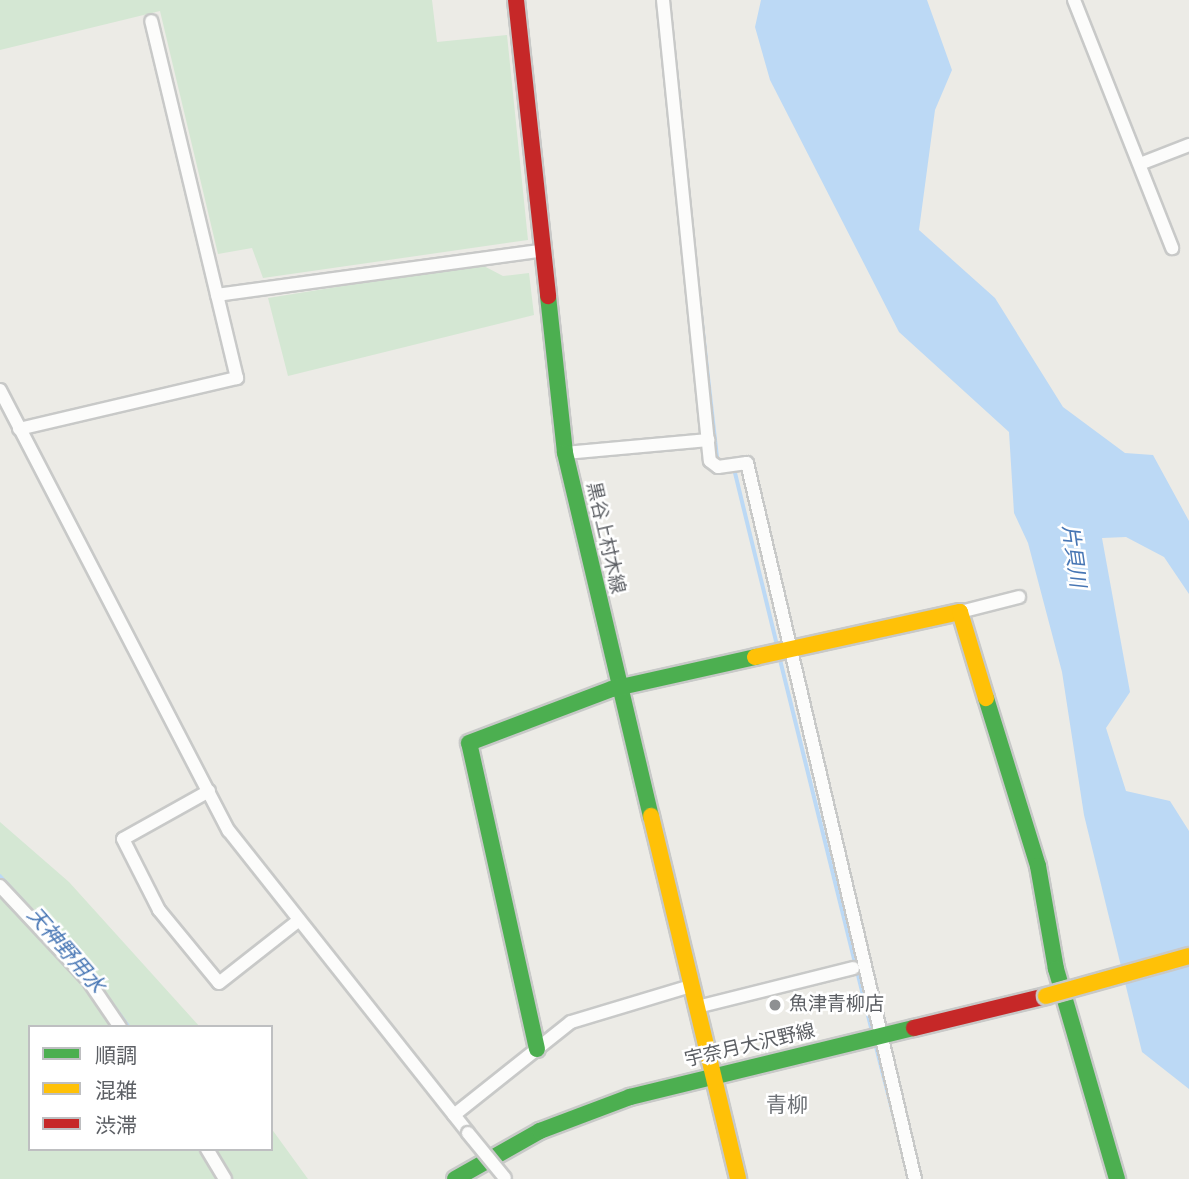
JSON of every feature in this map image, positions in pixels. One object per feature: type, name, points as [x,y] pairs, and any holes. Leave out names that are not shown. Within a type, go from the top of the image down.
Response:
[{"type":"main road","name":"黒谷上村木線","points":[[516,0],[540,251],[565,453],[738,1179]]},
{"type":"main road","points":[[537,1049],[466,752],[469,743],[564,704],[620,689],[960,612],[1038,866],[1056,969],[1116,1179]]},
{"type":"main road","name":"宇奈月大沢野線","points":[[455,1179],[562,1122],[714,1075],[1046,996],[1189,956]]},
{"type":"street","points":[[663,0],[710,461],[718,467],[747,463],[915,1179]]},
{"type":"street","points":[[1074,0],[1172,248]]},
{"type":"street","points":[[19,429],[237,378],[151,21]]},
{"type":"street","points":[[1140,164],[1189,145]]},
{"type":"street","points":[[217,295],[540,251]]},
{"type":"street","points":[[0,390],[229,831],[505,1179]]},
{"type":"street","points":[[565,453],[708,440]]},
{"type":"street","points":[[960,612],[1019,597]]},
{"type":"street","points":[[209,791],[123,839],[159,909],[219,983],[299,920]]},
{"type":"street","points":[[0,886],[88,980],[119,1025]]},
{"type":"street","points":[[697,1007],[853,968]]},
{"type":"street","points":[[454,1115],[571,1022],[691,986]]},
{"type":"street","points":[[208,1151],[225,1179]]},
{"type":"green space","points":[[0,0],[432,0],[437,42],[507,35],[528,240],[263,278],[252,248],[218,254],[160,11],[0,50]]},
{"type":"green space","points":[[480,264],[503,276],[529,273],[534,315],[288,376],[268,298]]},
{"type":"green space","points":[[0,822],[69,882],[198,1025],[28,1025],[28,1151],[273,1151],[273,1131],[308,1179],[0,1179]]},
{"type":"water","name":"片貝川","points":[[761,0],[927,0],[952,70],[935,110],[919,230],[995,298],[1063,407],[1125,453],[1153,455],[1189,521],[1189,594],[1164,557],[1126,537],[1102,538],[1130,692],[1106,728],[1126,791],[1170,801],[1189,831],[1189,1089],[1142,1052],[1084,815],[1062,672],[1028,543],[1014,513],[1009,432],[899,332],[770,80],[755,27]]},
{"type":"waterway","points":[[674,47],[680,102]]},
{"type":"waterway","points":[[693,239],[718,461]]},
{"type":"waterway","points":[[734,467],[778,647]]},
{"type":"waterway","points":[[780,658],[872,1031]]},
{"type":"waterway","name":"天神野用水","points":[[0,876],[89,972]]},
{"type":"waterway","name":"天神野用水","points":[[108,998],[128,1025]]},
{"type":"waterway","points":[[876,1045],[900,1139]]},
{"type":"traffic: fast","points":[[548,296],[565,453],[651,816]]},
{"type":"traffic: fast","points":[[537,1049],[469,743],[612,689],[755,657]]},
{"type":"traffic: fast","points":[[986,698],[1038,866],[1056,969],[1117,1179]]},
{"type":"traffic: fast","points":[[455,1179],[540,1131],[630,1097],[914,1028]]},
{"type":"traffic: slow","points":[[755,657],[960,612],[986,698]]},
{"type":"traffic: slow","points":[[651,816],[738,1179]]},
{"type":"traffic: slow","points":[[1046,996],[1189,956]]},
{"type":"traffic: jam","points":[[516,0],[548,296]]},
{"type":"traffic: jam","points":[[914,1028],[1046,996]]},
{"type":"place","name":"魚津青柳店","points":[[775,1005]]},
{"type":"district","name":"青柳","points":[[787,1105]]}]
